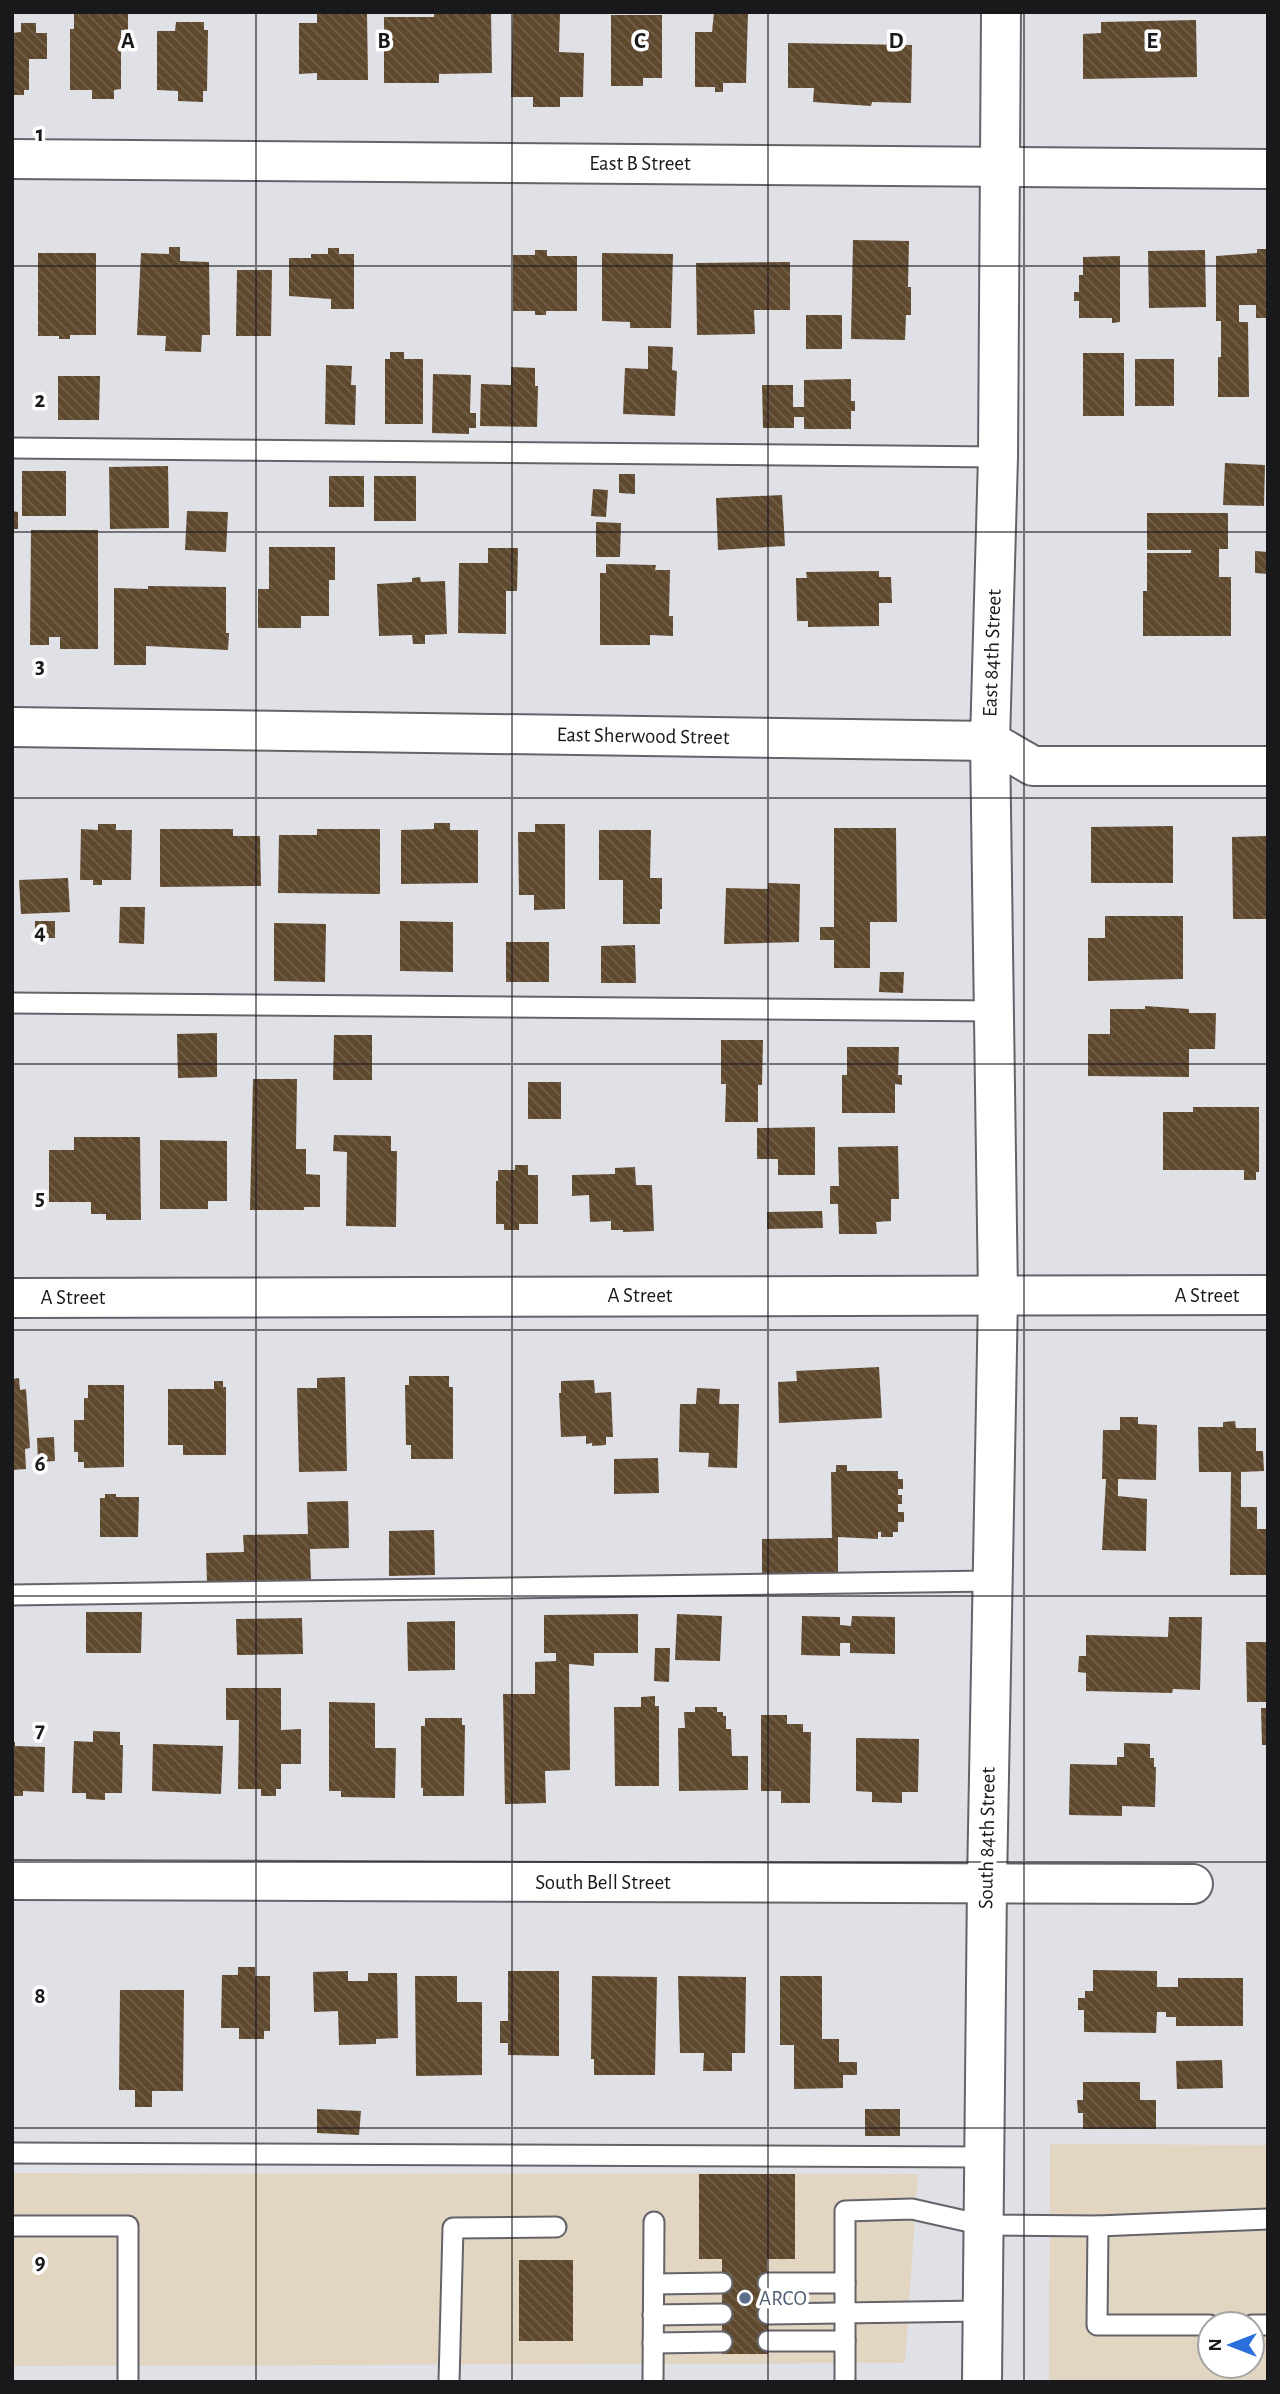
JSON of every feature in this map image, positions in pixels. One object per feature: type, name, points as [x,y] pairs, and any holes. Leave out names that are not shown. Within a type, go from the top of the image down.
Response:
[{"type":"street","name":"East 84th Street","points":[[998,1295],[990,741],[998,457],[1001,12]]},
{"type":"street","name":"East B Street","points":[[12,159],[1268,169]]},
{"type":"street","name":"East Sherwood Street","points":[[12,727],[990,741],[1033,766],[1268,765]]},
{"type":"street","name":"South 84th Street","points":[[982,2382],[991,1581],[998,1295]]},
{"type":"street","name":"A Street","points":[[12,1297],[1268,1295]]},
{"type":"street","name":"South Bell Street","points":[[12,1880],[1193,1884]]},
{"type":"lane","points":[[12,449],[998,457]]},
{"type":"lane","points":[[12,1003],[995,1011]]},
{"type":"lane","points":[[12,1595],[991,1581]]},
{"type":"lane","points":[[12,2153],[984,2157]]},
{"type":"lane","points":[[845,2382],[845,2211],[912,2209],[984,2225],[1098,2226],[1268,2219]]},
{"type":"lane","points":[[653,2222],[653,2382]]},
{"type":"lane","points":[[12,2226],[128,2226],[128,2382]]},
{"type":"lane","points":[[1098,2226],[1097,2325],[1196,2325]]},
{"type":"lane","points":[[449,2382],[453,2228],[556,2227]]},
{"type":"lane","points":[[653,2284],[722,2283]]},
{"type":"lane","points":[[768,2283],[845,2283]]},
{"type":"lane","points":[[768,2314],[983,2311]]},
{"type":"lane","points":[[653,2315],[722,2314]]},
{"type":"lane","points":[[768,2341],[845,2341]]},
{"type":"lane","points":[[653,2343],[722,2342]]},
{"type":"shaded area","points":[[1050,2144],[1268,2145],[1268,2382],[1049,2382]]},
{"type":"shaded area","points":[[12,2173],[918,2174],[905,2363],[12,2366]]},
{"type":"building","points":[[74,12],[128,12],[128,30],[121,30],[121,89],[114,90],[114,99],[92,99],[92,90],[70,90],[70,29],[74,29]]},
{"type":"building","points":[[317,12],[367,12],[368,80],[317,80],[317,73],[299,74],[299,23],[317,23]]},
{"type":"building","points":[[434,12],[491,12],[492,73],[439,74],[439,83],[384,83],[384,17],[434,17]]},
{"type":"building","points":[[513,12],[560,13],[559,52],[584,53],[583,97],[560,97],[560,107],[533,107],[533,97],[511,97]]},
{"type":"building","points":[[714,12],[748,12],[746,83],[723,83],[723,92],[715,92],[715,87],[695,87],[695,32],[712,32]]},
{"type":"building","points":[[611,15],[662,15],[662,78],[643,78],[643,86],[611,86]]},
{"type":"building","points":[[1196,20],[1197,77],[1083,79],[1083,34],[1101,33],[1101,22]]},
{"type":"building","points":[[176,22],[204,22],[204,30],[208,30],[207,91],[203,91],[203,102],[178,101],[178,91],[157,90],[157,31],[175,31]]},
{"type":"building","points":[[21,23],[36,23],[36,33],[47,33],[47,59],[29,59],[29,90],[24,90],[24,95],[12,95],[12,33],[21,32]]},
{"type":"building","points":[[788,43],[912,45],[911,103],[872,102],[871,106],[813,102],[814,88],[788,88]]},
{"type":"building","points":[[853,240],[909,241],[908,287],[911,287],[911,315],[906,315],[905,340],[851,339]]},
{"type":"building","points":[[169,247],[180,247],[180,261],[209,262],[210,335],[202,335],[201,352],[165,351],[166,336],[137,335],[141,253],[169,254]]},
{"type":"building","points":[[328,248],[339,248],[339,254],[354,254],[354,309],[331,309],[331,299],[289,296],[289,258],[311,258],[311,254],[328,254]]},
{"type":"building","points":[[1257,249],[1268,249],[1268,318],[1256,318],[1256,305],[1239,305],[1239,322],[1248,322],[1249,397],[1218,397],[1221,321],[1216,321],[1216,256],[1257,253]]},
{"type":"building","points":[[535,250],[547,250],[547,256],[577,256],[577,311],[546,311],[546,315],[535,315],[535,311],[513,311],[513,255],[535,255]]},
{"type":"building","points":[[1205,250],[1206,307],[1149,308],[1148,251]]},
{"type":"building","points":[[38,253],[96,253],[96,335],[70,335],[70,339],[38,336]]},
{"type":"building","points":[[602,253],[673,254],[671,328],[630,328],[630,322],[602,321]]},
{"type":"building","points":[[1120,256],[1120,322],[1112,323],[1112,318],[1079,318],[1079,301],[1074,301],[1074,292],[1079,292],[1083,257]]},
{"type":"building","points":[[790,262],[790,310],[754,310],[755,334],[697,335],[696,263]]},
{"type":"building","points":[[237,270],[272,270],[271,336],[236,336]]},
{"type":"building","points":[[806,315],[842,315],[842,349],[806,349]]},
{"type":"building","points":[[648,346],[673,347],[672,370],[677,371],[675,416],[623,414],[625,368],[648,369]]},
{"type":"building","points":[[390,352],[404,352],[404,359],[423,359],[423,424],[385,424],[385,359],[390,359]]},
{"type":"building","points":[[1083,353],[1124,353],[1124,416],[1083,416]]},
{"type":"building","points":[[1135,359],[1174,359],[1174,406],[1135,406]]},
{"type":"building","points":[[326,365],[352,366],[351,385],[356,385],[355,425],[325,424]]},
{"type":"building","points":[[511,367],[535,368],[535,386],[538,386],[537,427],[480,426],[481,384],[511,385]]},
{"type":"building","points":[[433,374],[471,375],[470,413],[476,413],[476,428],[469,428],[469,434],[432,433]]},
{"type":"building","points":[[58,376],[100,376],[99,420],[58,420]]},
{"type":"building","points":[[851,379],[851,401],[855,401],[855,411],[851,411],[851,429],[804,429],[804,417],[794,417],[794,428],[763,428],[762,385],[793,385],[793,407],[804,407],[804,380]]},
{"type":"building","points":[[1225,463],[1265,465],[1264,506],[1223,505]]},
{"type":"building","points":[[168,466],[169,528],[110,529],[109,467]]},
{"type":"building","points":[[22,471],[66,471],[66,516],[22,516]]},
{"type":"building","points":[[619,474],[635,474],[635,494],[619,493]]},
{"type":"building","points":[[329,476],[364,476],[364,507],[329,507]]},
{"type":"building","points":[[374,476],[416,476],[416,521],[374,521]]},
{"type":"building","points":[[593,489],[608,490],[606,517],[591,516]]},
{"type":"building","points":[[782,495],[785,546],[718,550],[716,498]]},
{"type":"building","points":[[12,511],[18,512],[18,529],[12,529]]},
{"type":"building","points":[[187,511],[228,512],[226,552],[185,550]]},
{"type":"building","points":[[1147,513],[1228,513],[1228,549],[1219,549],[1219,577],[1231,577],[1231,636],[1143,636],[1143,591],[1147,591],[1147,553],[1191,553],[1191,550],[1147,550]]},
{"type":"building","points":[[596,522],[621,523],[620,557],[596,557]]},
{"type":"building","points":[[31,530],[98,530],[98,649],[60,649],[60,637],[49,637],[49,645],[30,645]]},
{"type":"building","points":[[269,547],[335,547],[335,580],[329,580],[329,616],[301,616],[301,628],[258,628],[258,589],[269,589]]},
{"type":"building","points":[[488,548],[518,548],[517,591],[506,591],[506,634],[458,633],[459,563],[488,563]]},
{"type":"building","points":[[1255,551],[1268,552],[1268,574],[1255,573]]},
{"type":"building","points":[[606,564],[656,565],[655,570],[670,570],[669,616],[673,616],[673,636],[650,635],[650,645],[600,645],[600,573],[606,573]]},
{"type":"building","points":[[879,571],[879,577],[891,577],[892,603],[879,603],[879,626],[808,627],[808,621],[797,621],[796,578],[807,578],[806,572]]},
{"type":"building","points":[[420,577],[421,582],[445,581],[447,634],[425,635],[425,644],[413,644],[412,635],[379,636],[377,584],[412,582],[412,578]]},
{"type":"building","points":[[148,586],[226,587],[228,650],[146,646],[146,665],[114,665],[114,588],[148,589]]},
{"type":"building","points":[[434,823],[450,823],[450,830],[478,830],[478,883],[401,884],[401,830],[434,829]]},
{"type":"building","points":[[98,824],[116,824],[116,830],[132,830],[131,880],[102,880],[102,885],[93,885],[93,880],[80,880],[81,829],[98,830]]},
{"type":"building","points":[[535,824],[565,824],[565,909],[534,910],[534,895],[519,895],[518,832],[535,832]]},
{"type":"building","points":[[1173,826],[1173,883],[1091,883],[1091,827]]},
{"type":"building","points":[[834,828],[896,828],[897,922],[870,922],[870,968],[834,968],[834,940],[820,940],[820,927],[834,927]]},
{"type":"building","points":[[160,829],[233,829],[233,836],[260,836],[261,886],[160,887]]},
{"type":"building","points":[[317,829],[380,829],[380,894],[278,893],[279,835],[317,835]]},
{"type":"building","points":[[599,830],[651,830],[650,878],[662,878],[660,924],[623,924],[623,880],[599,880]]},
{"type":"building","points":[[1268,836],[1268,919],[1233,919],[1232,837]]},
{"type":"building","points":[[68,878],[70,912],[21,914],[19,880]]},
{"type":"building","points":[[768,883],[800,884],[799,942],[724,944],[726,888],[768,889]]},
{"type":"building","points":[[120,907],[145,907],[144,944],[119,943]]},
{"type":"building","points":[[1105,916],[1183,916],[1183,979],[1088,981],[1088,938],[1105,938]]},
{"type":"building","points":[[35,921],[55,921],[55,938],[35,938]]},
{"type":"building","points":[[400,921],[453,922],[453,972],[400,971]]},
{"type":"building","points":[[274,923],[326,924],[325,982],[274,981]]},
{"type":"building","points":[[506,942],[549,942],[549,982],[506,982]]},
{"type":"building","points":[[635,945],[636,983],[601,983],[601,946]]},
{"type":"building","points":[[880,972],[904,972],[903,993],[879,992]]},
{"type":"building","points":[[1145,1006],[1189,1009],[1189,1013],[1216,1013],[1215,1049],[1189,1049],[1189,1077],[1088,1076],[1088,1034],[1110,1034],[1110,1009],[1145,1009]]},
{"type":"building","points":[[217,1033],[217,1077],[178,1078],[177,1034]]},
{"type":"building","points":[[334,1035],[372,1035],[372,1080],[333,1080]]},
{"type":"building","points":[[721,1040],[763,1040],[762,1085],[758,1085],[758,1122],[725,1122],[726,1084],[721,1084]]},
{"type":"building","points":[[847,1047],[899,1047],[898,1075],[902,1075],[902,1085],[895,1084],[895,1113],[842,1113],[842,1075],[847,1075]]},
{"type":"building","points":[[253,1079],[297,1079],[296,1149],[306,1149],[306,1174],[320,1175],[320,1207],[304,1207],[304,1210],[250,1210]]},
{"type":"building","points":[[528,1082],[561,1082],[561,1119],[528,1119]]},
{"type":"building","points":[[1193,1107],[1259,1107],[1259,1172],[1256,1172],[1256,1180],[1244,1180],[1244,1170],[1163,1170],[1163,1112],[1193,1112]]},
{"type":"building","points":[[815,1127],[815,1175],[778,1175],[778,1159],[757,1159],[757,1128]]},
{"type":"building","points":[[334,1135],[391,1136],[391,1151],[397,1151],[396,1227],[346,1226],[347,1152],[333,1151]]},
{"type":"building","points":[[74,1137],[140,1137],[141,1220],[106,1220],[106,1214],[91,1214],[91,1202],[49,1202],[49,1150],[74,1150]]},
{"type":"building","points":[[160,1140],[227,1141],[227,1201],[208,1201],[208,1209],[160,1209]]},
{"type":"building","points":[[898,1146],[899,1199],[891,1199],[891,1221],[876,1222],[877,1234],[839,1234],[838,1204],[830,1204],[830,1186],[839,1186],[838,1147]]},
{"type":"building","points":[[515,1165],[528,1165],[528,1175],[538,1175],[538,1224],[519,1224],[519,1230],[504,1230],[504,1224],[496,1224],[496,1181],[498,1170],[515,1170]]},
{"type":"building","points":[[635,1167],[636,1185],[652,1185],[654,1231],[623,1232],[611,1230],[611,1221],[590,1222],[589,1195],[572,1196],[572,1175],[615,1174],[615,1168]]},
{"type":"building","points":[[822,1211],[823,1228],[767,1229],[767,1212]]},
{"type":"building","points":[[879,1367],[882,1418],[779,1423],[778,1382],[797,1381],[796,1371]]},
{"type":"building","points":[[409,1376],[449,1376],[449,1387],[453,1387],[453,1459],[411,1459],[411,1445],[406,1445],[405,1385],[409,1385]]},
{"type":"building","points":[[345,1377],[347,1471],[299,1472],[297,1388],[317,1388],[317,1378]]},
{"type":"building","points":[[19,1378],[20,1390],[26,1389],[30,1448],[25,1449],[26,1469],[12,1470],[12,1379]]},
{"type":"building","points":[[594,1380],[595,1393],[611,1392],[613,1437],[606,1437],[606,1445],[586,1444],[586,1436],[561,1437],[561,1381]]},
{"type":"building","points":[[214,1381],[223,1381],[223,1387],[226,1387],[226,1455],[183,1455],[183,1445],[168,1445],[168,1389],[214,1389]]},
{"type":"building","points":[[88,1385],[124,1385],[124,1467],[84,1468],[84,1462],[78,1462],[78,1452],[74,1452],[74,1420],[84,1420],[84,1398],[88,1398]]},
{"type":"building","points":[[697,1388],[720,1389],[719,1404],[739,1404],[737,1468],[708,1467],[709,1453],[679,1452],[680,1404],[696,1404]]},
{"type":"building","points":[[1120,1417],[1138,1417],[1138,1424],[1157,1425],[1156,1480],[1118,1479],[1118,1496],[1147,1499],[1146,1551],[1102,1550],[1106,1479],[1102,1479],[1103,1430],[1120,1430]]},
{"type":"building","points":[[1235,1421],[1236,1428],[1256,1428],[1256,1451],[1263,1451],[1264,1471],[1241,1472],[1241,1507],[1257,1507],[1257,1529],[1268,1529],[1268,1575],[1230,1575],[1231,1472],[1199,1472],[1198,1427],[1223,1427],[1223,1422]]},
{"type":"building","points":[[54,1437],[55,1461],[38,1462],[37,1438]]},
{"type":"building","points":[[658,1458],[659,1493],[614,1494],[614,1459]]},
{"type":"building","points":[[836,1465],[847,1465],[847,1471],[898,1471],[898,1479],[903,1479],[903,1489],[898,1489],[898,1495],[902,1495],[902,1504],[898,1504],[898,1512],[904,1512],[904,1522],[898,1522],[898,1532],[893,1532],[893,1537],[881,1537],[881,1532],[878,1532],[878,1539],[838,1537],[838,1578],[762,1579],[762,1539],[832,1538],[831,1472],[836,1472]]},
{"type":"building","points":[[105,1494],[139,1497],[138,1537],[100,1537],[100,1498],[105,1498]]},
{"type":"building","points":[[348,1501],[349,1548],[310,1549],[311,1581],[207,1583],[206,1553],[244,1552],[243,1535],[308,1534],[307,1502]]},
{"type":"building","points":[[434,1530],[435,1575],[389,1576],[389,1531]]},
{"type":"building","points":[[86,1612],[142,1612],[141,1653],[86,1653]]},
{"type":"building","points":[[638,1614],[638,1653],[594,1653],[594,1666],[569,1664],[570,1770],[545,1771],[546,1803],[505,1804],[503,1694],[535,1694],[535,1662],[556,1661],[556,1653],[544,1653],[544,1615]]},
{"type":"building","points":[[677,1614],[722,1616],[720,1661],[675,1660]]},
{"type":"building","points":[[802,1616],[840,1617],[840,1625],[851,1626],[852,1616],[895,1617],[895,1654],[850,1653],[850,1643],[840,1643],[840,1656],[801,1655]]},
{"type":"building","points":[[1169,1617],[1202,1617],[1200,1690],[1173,1689],[1172,1693],[1086,1691],[1086,1673],[1078,1672],[1079,1656],[1086,1656],[1086,1635],[1168,1637]]},
{"type":"building","points":[[302,1618],[303,1654],[237,1655],[236,1619]]},
{"type":"building","points":[[455,1621],[455,1670],[408,1671],[407,1622]]},
{"type":"building","points":[[1246,1642],[1268,1642],[1268,1702],[1247,1702]]},
{"type":"building","points":[[655,1648],[670,1648],[669,1682],[654,1681]]},
{"type":"building","points":[[226,1688],[281,1688],[281,1730],[301,1729],[301,1764],[281,1764],[281,1789],[276,1789],[276,1796],[261,1796],[261,1789],[238,1789],[239,1720],[226,1720]]},
{"type":"building","points":[[655,1696],[655,1706],[659,1706],[659,1786],[615,1786],[614,1707],[641,1707],[641,1697]]},
{"type":"building","points":[[329,1702],[375,1703],[375,1748],[396,1748],[395,1798],[341,1797],[341,1791],[329,1791]]},
{"type":"building","points":[[695,1707],[717,1707],[717,1712],[723,1712],[723,1716],[726,1716],[726,1729],[731,1729],[732,1756],[748,1756],[748,1790],[679,1791],[678,1728],[685,1728],[684,1712],[695,1712]]},
{"type":"building","points":[[1261,1708],[1268,1708],[1268,1745],[1262,1745]]},
{"type":"building","points":[[761,1715],[787,1715],[787,1724],[803,1724],[803,1732],[811,1732],[810,1803],[781,1803],[781,1791],[761,1791]]},
{"type":"building","points":[[425,1718],[462,1718],[462,1725],[465,1725],[464,1796],[423,1796],[421,1726],[425,1726]]},
{"type":"building","points":[[93,1731],[120,1732],[120,1745],[123,1745],[122,1793],[105,1793],[105,1800],[86,1799],[86,1793],[72,1793],[74,1741],[93,1742]]},
{"type":"building","points":[[856,1738],[919,1739],[918,1792],[902,1792],[902,1803],[872,1802],[872,1792],[856,1791]]},
{"type":"building","points":[[12,1742],[15,1742],[15,1746],[45,1747],[44,1792],[23,1791],[23,1796],[12,1796]]},
{"type":"building","points":[[1124,1743],[1150,1744],[1150,1758],[1154,1758],[1156,1767],[1155,1807],[1122,1806],[1122,1816],[1069,1815],[1070,1764],[1117,1765],[1117,1757],[1124,1757]]},
{"type":"building","points":[[153,1744],[223,1746],[221,1794],[152,1791]]},
{"type":"building","points":[[238,1967],[255,1967],[255,1976],[270,1976],[270,2031],[264,2031],[264,2039],[239,2039],[239,2028],[221,2028],[222,1975],[238,1975]]},
{"type":"building","points":[[1093,1970],[1157,1971],[1157,1987],[1178,1987],[1178,1978],[1243,1978],[1243,2026],[1176,2026],[1176,2017],[1166,2017],[1166,2012],[1157,2012],[1156,2033],[1084,2032],[1084,2010],[1078,2010],[1078,1998],[1085,1998],[1085,1991],[1093,1991]]},
{"type":"building","points":[[348,1971],[348,1981],[368,1981],[368,1973],[397,1973],[398,2038],[376,2039],[376,2044],[339,2045],[338,2011],[314,2012],[313,1972]]},
{"type":"building","points":[[508,1971],[559,1971],[559,2056],[508,2055],[508,2043],[500,2043],[500,2021],[508,2021]]},
{"type":"building","points":[[415,1976],[457,1976],[457,2002],[482,2002],[482,2075],[416,2076]]},
{"type":"building","points":[[592,1976],[657,1977],[655,2075],[594,2075],[594,2059],[591,2059]]},
{"type":"building","points":[[678,1976],[746,1977],[745,2053],[732,2053],[732,2071],[703,2071],[704,2053],[680,2053]]},
{"type":"building","points":[[780,1976],[822,1976],[822,2039],[839,2039],[839,2062],[857,2062],[857,2075],[843,2075],[843,2088],[794,2089],[794,2045],[780,2045]]},
{"type":"building","points":[[120,1990],[184,1990],[183,2091],[152,2091],[152,2107],[135,2107],[135,2090],[119,2090]]},
{"type":"building","points":[[1222,2060],[1223,2088],[1177,2089],[1176,2061]]},
{"type":"building","points":[[1083,2082],[1140,2082],[1140,2100],[1156,2100],[1156,2129],[1083,2129],[1083,2113],[1078,2113],[1077,2100],[1083,2100]]},
{"type":"building","points":[[317,2109],[361,2111],[359,2135],[317,2133]]},
{"type":"building","points":[[865,2109],[900,2109],[900,2136],[865,2136]]},
{"type":"building","points":[[699,2174],[795,2174],[795,2259],[767,2259],[768,2354],[722,2354],[722,2259],[699,2259]]},
{"type":"building","points":[[519,2260],[573,2260],[573,2341],[519,2341]]},
{"type":"place","name":"ARCO","points":[[745,2298]]}]
